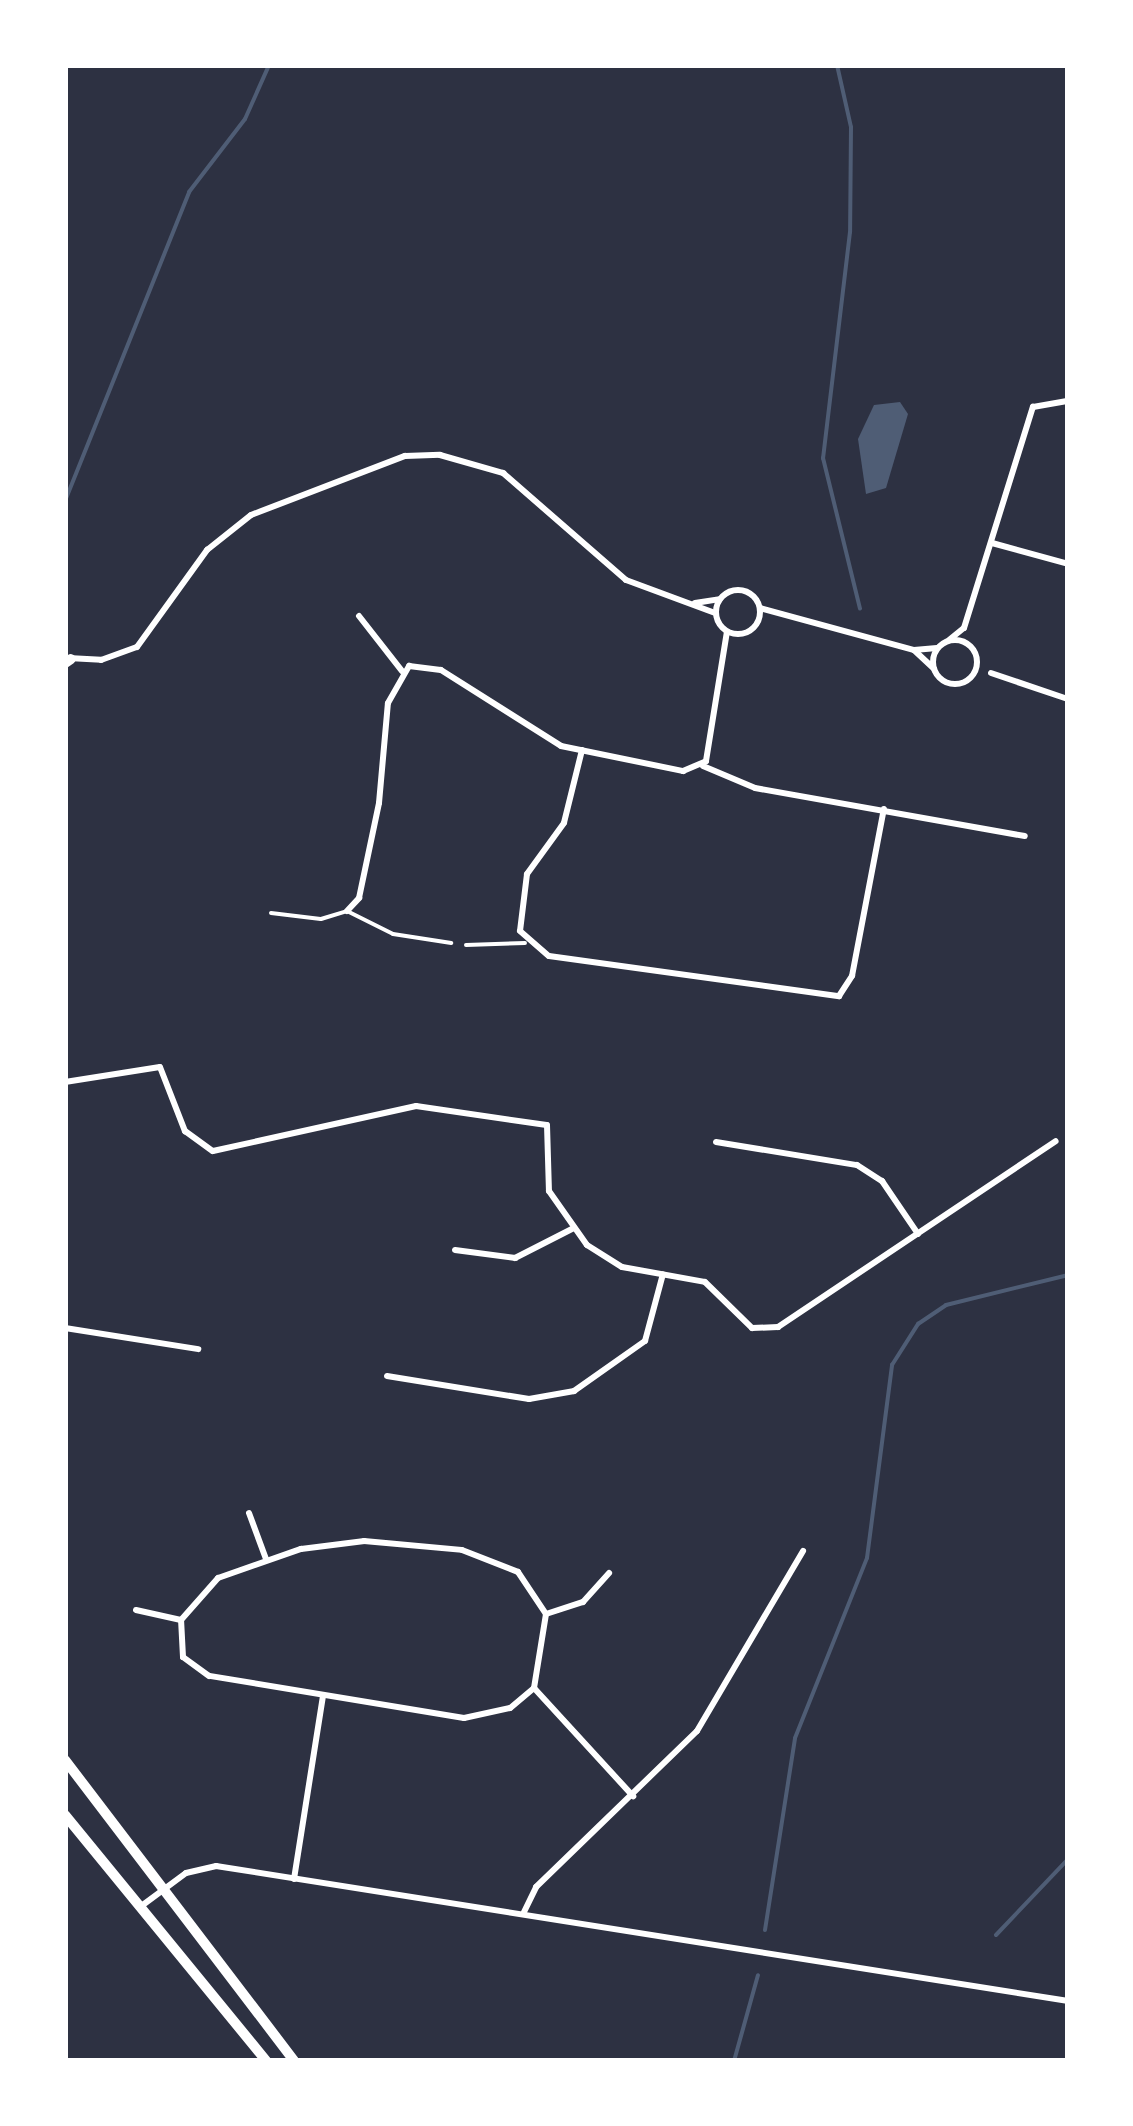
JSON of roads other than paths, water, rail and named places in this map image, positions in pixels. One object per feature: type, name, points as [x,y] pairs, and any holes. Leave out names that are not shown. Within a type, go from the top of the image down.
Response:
[{"type":"main road","points":[[65,1760],[294,2061]]},
{"type":"main road","points":[[65,1814],[266,2061]]},
{"type":"street","points":[[694,603],[720,599],[739,590],[780,619],[914,650],[937,648],[964,628],[1033,407],[1068,401]]},
{"type":"street","points":[[67,660],[110,659],[146,639],[207,550],[251,515],[405,456],[440,455],[503,473],[626,580],[716,614],[727,632],[730,651],[704,766]]},
{"type":"street","points":[[992,543],[1068,564]]},
{"type":"street","points":[[716,614],[720,599]]},
{"type":"street","points":[[759,622],[760,608]]},
{"type":"street","points":[[359,616],[402,672]]},
{"type":"street","points":[[730,651],[759,622],[780,619]]},
{"type":"street","points":[[914,650],[934,669],[964,682],[977,665],[964,628]]},
{"type":"street","points":[[727,632],[748,632]]},
{"type":"street","points":[[949,640],[970,645]]},
{"type":"street","points":[[934,669],[937,648]]},
{"type":"street","points":[[402,672],[441,670],[528,730],[582,750],[683,771],[704,766],[755,788],[1025,836]]},
{"type":"street","points":[[347,911],[360,898],[380,803],[383,724],[402,672]]},
{"type":"street","points":[[991,673],[1068,698]]},
{"type":"street","points":[[582,750],[564,822],[530,863],[525,944],[644,974],[839,996],[852,976],[884,809]]},
{"type":"street","points":[[65,1082],[160,1067],[185,1131],[213,1151],[416,1106],[524,1118],[547,1125],[550,1191],[574,1228],[604,1258],[705,1282],[752,1328],[778,1327],[1056,1141]]},
{"type":"street","points":[[716,1142],[857,1165],[882,1181],[918,1234]]},
{"type":"street","points":[[455,1250],[516,1258],[574,1228]]},
{"type":"street","points":[[388,1376],[530,1399],[574,1392],[645,1341],[663,1274]]},
{"type":"street","points":[[65,1328],[198,1349]]},
{"type":"street","points":[[249,1513],[266,1558]]},
{"type":"street","points":[[364,1540],[462,1550],[518,1572],[546,1614],[534,1688],[510,1708],[464,1718],[196,1671],[184,1657],[181,1620],[200,1590],[266,1558],[364,1540]]},
{"type":"street","points":[[524,1912],[536,1887],[698,1732],[802,1551]]},
{"type":"street","points":[[546,1614],[583,1602],[610,1573]]},
{"type":"street","points":[[136,1610],[181,1620]]},
{"type":"street","points":[[534,1688],[633,1796]]},
{"type":"street","points":[[294,1880],[323,1695]]},
{"type":"street","points":[[140,1906],[201,1866],[524,1912],[1068,2002]]},
{"type":"lane","points":[[271,913],[347,911],[393,934],[451,943]]},
{"type":"lane","points":[[466,945],[525,944]]},
{"type":"water","points":[[900,402],[908,414],[886,488],[866,494],[858,439],[874,405]]},
{"type":"waterway","points":[[65,501],[189,192],[245,119],[269,65]]},
{"type":"waterway","points":[[837,65],[851,127],[850,232],[823,458],[860,609]]},
{"type":"waterway","points":[[765,1930],[795,1738],[867,1558],[892,1365],[918,1324],[946,1305],[1068,1275]]},
{"type":"waterway","points":[[996,1935],[1068,1859]]},
{"type":"waterway","points":[[734,2061],[758,1975]]}]
